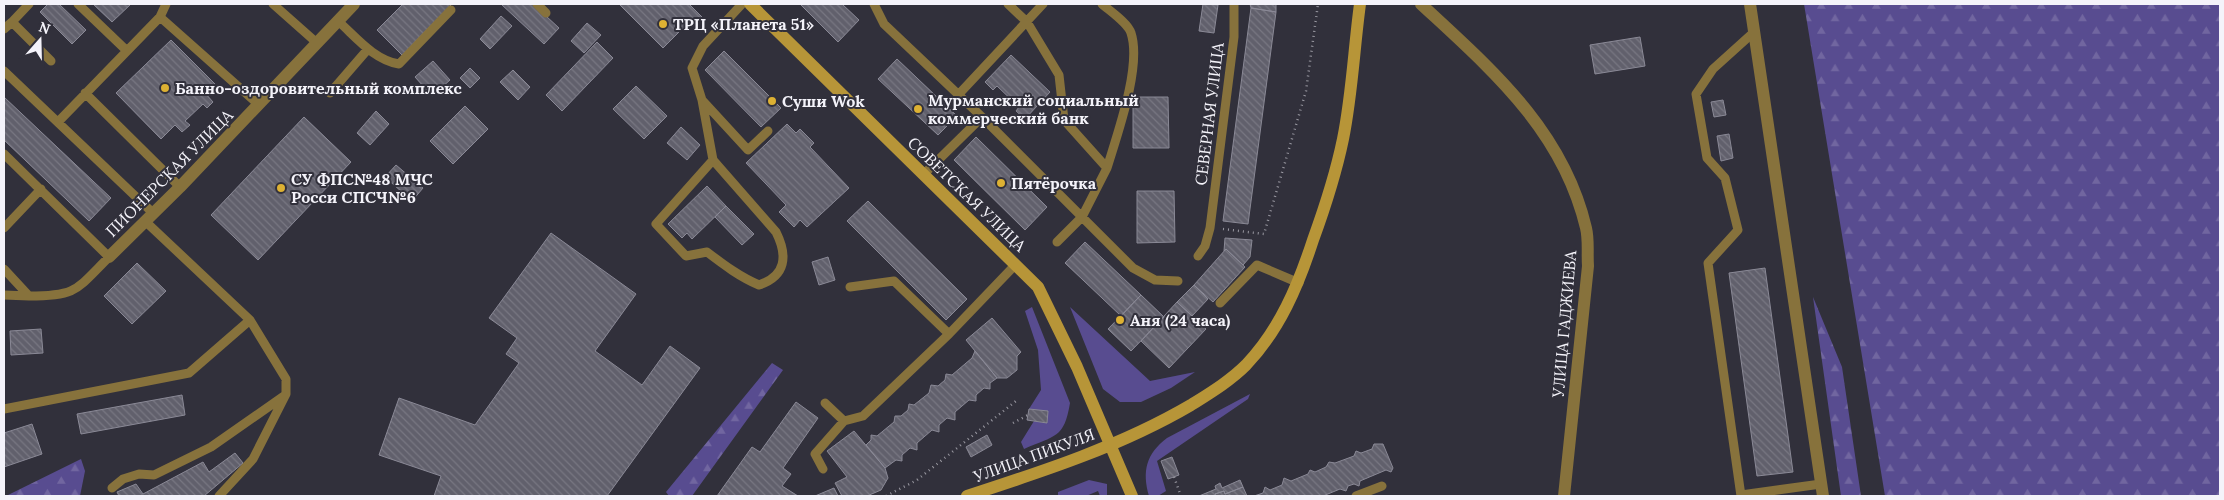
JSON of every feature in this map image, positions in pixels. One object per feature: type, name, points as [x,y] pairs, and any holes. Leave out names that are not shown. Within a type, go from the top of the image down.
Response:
[{"type":"main road","name":"СОВЕТСКАЯ УЛИЦА","points":[[750,4],[1038,287],[1077,367],[1132,496]]},
{"type":"main road","name":"УЛИЦА ПИКУЛЯ","points":[[968,496],[1111,444],[1157,425],[1212,392],[1245,366],[1266,341],[1292,299],[1299,283],[1330,190],[1343,138],[1360,4]]},
{"type":"street","name":"ПИОНЕРСКАЯ УЛИЦА","points":[[109,258],[180,187],[354,4]]},
{"type":"street","name":"УЛИЦА ГАДЖИЕВА","points":[[1421,4],[1496,72],[1547,135],[1573,189],[1586,229],[1588,266],[1564,496]]},
{"type":"street","points":[[1750,4],[1822,490]]},
{"type":"lane","points":[[4,29],[29,4]]},
{"type":"lane","points":[[78,4],[126,50]]},
{"type":"lane","points":[[58,122],[126,50],[160,18],[166,4]]},
{"type":"lane","points":[[273,4],[317,44]]},
{"type":"lane","points":[[537,4],[546,13]]},
{"type":"lane","points":[[713,160],[656,224],[686,256],[708,252],[735,273],[759,285],[772,281],[779,273],[783,259],[782,244],[776,232],[713,160],[702,100],[692,68],[703,46],[742,4]]},
{"type":"lane","points":[[874,4],[884,24],[959,94],[1133,268],[1155,280],[1178,280]]},
{"type":"lane","points":[[1008,4],[1027,22],[1060,75],[1064,120],[1107,168]]},
{"type":"lane","points":[[959,94],[1043,4]]},
{"type":"lane","points":[[1057,242],[1082,216],[1107,168],[1124,116],[1134,52],[1131,31],[1102,4]]},
{"type":"lane","name":"СЕВЕРНАЯ УЛИЦА","points":[[1198,256],[1205,246],[1210,228],[1234,37],[1234,4]]},
{"type":"lane","points":[[338,21],[368,49],[388,62],[399,64],[451,10]]},
{"type":"lane","points":[[160,18],[259,105]]},
{"type":"lane","points":[[12,22],[51,61]]},
{"type":"lane","points":[[1754,32],[1713,70],[1696,94],[1707,158],[1725,178],[1738,230],[1708,263],[1741,496],[1822,490]]},
{"type":"lane","points":[[330,93],[368,49]]},
{"type":"lane","points":[[4,71],[58,122],[250,320],[286,379],[286,394],[253,459],[219,496]]},
{"type":"lane","points":[[85,93],[180,187]]},
{"type":"lane","points":[[702,100],[748,150],[768,131]]},
{"type":"lane","points":[[924,174],[982,117]]},
{"type":"lane","name":"ПИОНЕРСКАЯ УЛИЦА","points":[[4,154],[109,258]]},
{"type":"lane","points":[[4,228],[41,189]]},
{"type":"lane","points":[[4,295],[66,294],[77,289],[109,258]]},
{"type":"lane","points":[[823,469],[815,454],[844,421],[863,416],[949,334],[1016,264]]},
{"type":"lane","points":[[1220,303],[1257,265],[1299,283]]},
{"type":"lane","points":[[4,269],[29,296]]},
{"type":"lane","points":[[850,287],[894,281],[949,334]]},
{"type":"lane","points":[[4,408],[189,373],[250,320]]},
{"type":"lane","points":[[112,488],[124,479],[139,474],[154,475],[211,447],[286,394]]},
{"type":"lane","points":[[825,404],[844,421]]},
{"type":"lane","points":[[1356,496],[1382,486]]},
{"type":"path","points":[[1210,228],[1264,234],[1306,91],[1318,4]]},
{"type":"path","points":[[886,496],[917,480],[1016,401]]},
{"type":"path","points":[[1013,423],[1028,415]]},
{"type":"path","points":[[1174,477],[1181,496]]},
{"type":"green space","points":[[1804,4],[2220,4],[2220,496],[1885,496]]},
{"type":"green space","points":[[1813,297],[1842,367],[1861,496],[1841,496]]},
{"type":"green space","points":[[1032,307],[1070,403],[1068,415],[1061,430],[1051,438],[1024,449],[1021,442],[1034,421],[1047,423],[1048,412],[1029,409],[1041,390],[1038,350],[1025,311]]},
{"type":"green space","points":[[1070,307],[1150,381],[1195,372],[1171,388],[1141,402],[1120,402],[1103,389]]},
{"type":"green space","points":[[772,363],[783,370],[692,496],[669,496],[666,492]]},
{"type":"green space","points":[[1250,394],[1248,399],[1157,461],[1166,491],[1158,496],[1149,496],[1146,471],[1154,450],[1167,438]]},
{"type":"green space","points":[[81,459],[85,471],[80,496],[6,496]]},
{"type":"green space","points":[[1089,480],[1107,484],[1107,496],[1100,496],[1098,491],[1086,496],[1058,496],[1058,492]]},
{"type":"building","points":[[48,4],[59,4],[86,30],[72,44],[40,12]]},
{"type":"building","points":[[93,4],[131,4],[112,22]]},
{"type":"building","points":[[403,4],[452,4],[402,55],[377,30]]},
{"type":"building","points":[[501,4],[533,4],[559,28],[544,44]]},
{"type":"building","name":"ТРЦ «Планета 51»","points":[[619,4],[689,4],[702,17],[692,26],[688,23],[663,48]]},
{"type":"building","points":[[800,4],[842,4],[859,20],[838,42]]},
{"type":"building","points":[[1203,4],[1218,5],[1214,33],[1199,31]]},
{"type":"building","points":[[1250,4],[1276,4],[1276,12],[1251,8]]},
{"type":"building","points":[[1251,8],[1276,12],[1248,224],[1223,221]]},
{"type":"building","points":[[501,16],[512,26],[490,49],[480,39]]},
{"type":"building","points":[[587,23],[601,35],[584,53],[571,41]]},
{"type":"building","points":[[1640,37],[1645,66],[1595,74],[1590,45]]},
{"type":"building","name":"Банно-оздоровительный комплекс","points":[[171,40],[215,84],[205,93],[213,102],[207,108],[203,104],[185,121],[190,125],[182,132],[175,125],[161,139],[116,93]]},
{"type":"building","points":[[597,42],[613,58],[562,111],[546,95]]},
{"type":"building","points":[[724,51],[781,108],[761,127],[705,70]]},
{"type":"building","points":[[1011,55],[1050,92],[1025,119],[1016,111],[1019,107],[997,86],[993,90],[985,82]]},
{"type":"building","points":[[897,59],[957,116],[938,135],[878,79]]},
{"type":"building","points":[[433,61],[450,80],[432,96],[415,77]]},
{"type":"building","points":[[470,68],[480,78],[470,88],[460,78]]},
{"type":"building","points":[[513,70],[530,87],[518,100],[500,82]]},
{"type":"building","points":[[636,86],[667,116],[644,139],[613,109]]},
{"type":"building","points":[[4,97],[111,198],[89,221],[4,140]]},
{"type":"building","points":[[1133,97],[1168,97],[1169,148],[1133,148]]},
{"type":"building","points":[[1723,100],[1726,115],[1714,117],[1711,102]]},
{"type":"building","points":[[465,106],[488,129],[453,164],[430,141]]},
{"type":"building","points":[[376,111],[389,124],[370,145],[357,133]]},
{"type":"building","name":"СУ ФПС№48 МЧС Росси СПСЧ№6","points":[[304,117],[351,162],[258,260],[211,215]]},
{"type":"building","points":[[787,124],[796,133],[800,129],[814,143],[810,147],[849,188],[807,227],[800,220],[794,227],[779,212],[786,205],[746,163]]},
{"type":"building","points":[[681,127],[700,145],[687,160],[667,143]]},
{"type":"building","points":[[1729,134],[1733,158],[1721,161],[1717,136]]},
{"type":"building","name":"Пятёрочка","points":[[976,137],[1047,207],[1025,230],[954,160]]},
{"type":"building","points":[[396,165],[423,188],[412,201],[385,177]]},
{"type":"building","points":[[707,186],[726,206],[692,239],[687,233],[682,238],[668,224]]},
{"type":"building","points":[[1137,191],[1174,191],[1175,242],[1137,243]]},
{"type":"building","points":[[868,201],[967,299],[946,320],[847,221]]},
{"type":"building","points":[[726,206],[754,234],[742,245],[715,217]]},
{"type":"building","points":[[551,233],[636,294],[595,351],[642,385],[670,346],[700,368],[607,496],[434,496],[441,476],[379,455],[399,398],[475,425],[519,363],[506,354],[517,338],[489,318]]},
{"type":"building","points":[[1225,238],[1252,240],[1250,257],[1243,265],[1226,249],[1224,251]]},
{"type":"building","points":[[1085,242],[1141,295],[1121,316],[1065,263]]},
{"type":"building","points":[[1226,249],[1245,267],[1213,302],[1194,285]]},
{"type":"building","points":[[828,257],[835,280],[819,285],[812,262]]},
{"type":"building","points":[[137,263],[166,291],[132,324],[104,296]]},
{"type":"building","points":[[1765,268],[1793,472],[1757,476],[1729,273]]},
{"type":"building","points":[[1194,285],[1208,299],[1192,316],[1177,302]]},
{"type":"building","points":[[1141,295],[1164,317],[1131,351],[1108,329]]},
{"type":"building","points":[[1177,302],[1206,329],[1169,368],[1141,341]]},
{"type":"building","points":[[992,318],[1021,352],[1017,356],[1017,370],[1007,378],[997,378],[966,340]]},
{"type":"building","points":[[41,329],[43,353],[11,355],[10,331]]},
{"type":"building","points":[[975,351],[997,378],[990,383],[990,389],[984,388],[976,395],[976,401],[969,400],[955,412],[955,420],[947,418],[939,425],[939,432],[932,430],[917,443],[917,450],[910,448],[902,455],[902,461],[896,460],[885,468],[866,445],[871,440],[871,435],[877,436],[894,422],[895,416],[901,416],[908,410],[909,404],[914,405],[929,393],[931,385],[938,386],[945,380],[946,374],[952,375],[972,358]]},
{"type":"building","points":[[182,395],[185,415],[81,434],[77,414]]},
{"type":"building","points":[[796,402],[818,418],[783,468],[791,474],[782,486],[798,496],[717,496],[752,447],[760,452]]},
{"type":"building","points":[[1029,409],[1048,411],[1047,423],[1027,420]]},
{"type":"building","points":[[32,424],[42,454],[4,467],[4,433]]},
{"type":"building","points":[[854,431],[885,468],[888,478],[881,490],[867,496],[842,496],[835,483],[847,477],[827,451]]},
{"type":"building","points":[[987,435],[992,445],[971,457],[966,447]]},
{"type":"building","points":[[1374,444],[1383,444],[1393,468],[1391,472],[1386,470],[1360,481],[1359,486],[1354,484],[1348,486],[1346,491],[1340,489],[1323,496],[1254,496],[1263,493],[1265,487],[1270,490],[1282,485],[1284,478],[1291,481],[1308,474],[1310,470],[1315,472],[1326,467],[1329,462],[1335,463],[1354,456],[1356,451],[1361,453],[1372,449]]},
{"type":"building","points":[[235,453],[243,463],[204,496],[119,496],[117,492],[136,484],[143,494],[203,462],[209,472]]},
{"type":"building","points":[[1172,457],[1179,475],[1168,479],[1161,461]]},
{"type":"building","points":[[1240,480],[1243,487],[1225,494],[1224,491],[1215,494],[1216,496],[1199,496],[1216,489],[1215,486],[1220,483],[1222,488]]},
{"type":"building","points":[[1243,487],[1247,496],[1216,496],[1215,494],[1224,491],[1225,494]]},
{"type":"building","points":[[834,488],[838,496],[815,496]]},
{"type":"place","name":"ТРЦ «Планета 51»","points":[[663,24]]},
{"type":"place","name":"Банно-оздоровительный комплекс","points":[[165,88]]},
{"type":"place","name":"Суши Wok","points":[[772,101]]},
{"type":"place","name":"Мурманский социальный коммерческий банк","points":[[918,109]]},
{"type":"place","name":"Пятёрочка","points":[[1001,183]]},
{"type":"place","name":"СУ ФПС№48 МЧС Росси СПСЧ№6","points":[[281,188]]},
{"type":"place","name":"Аня (24 часа)","points":[[1120,320]]}]
